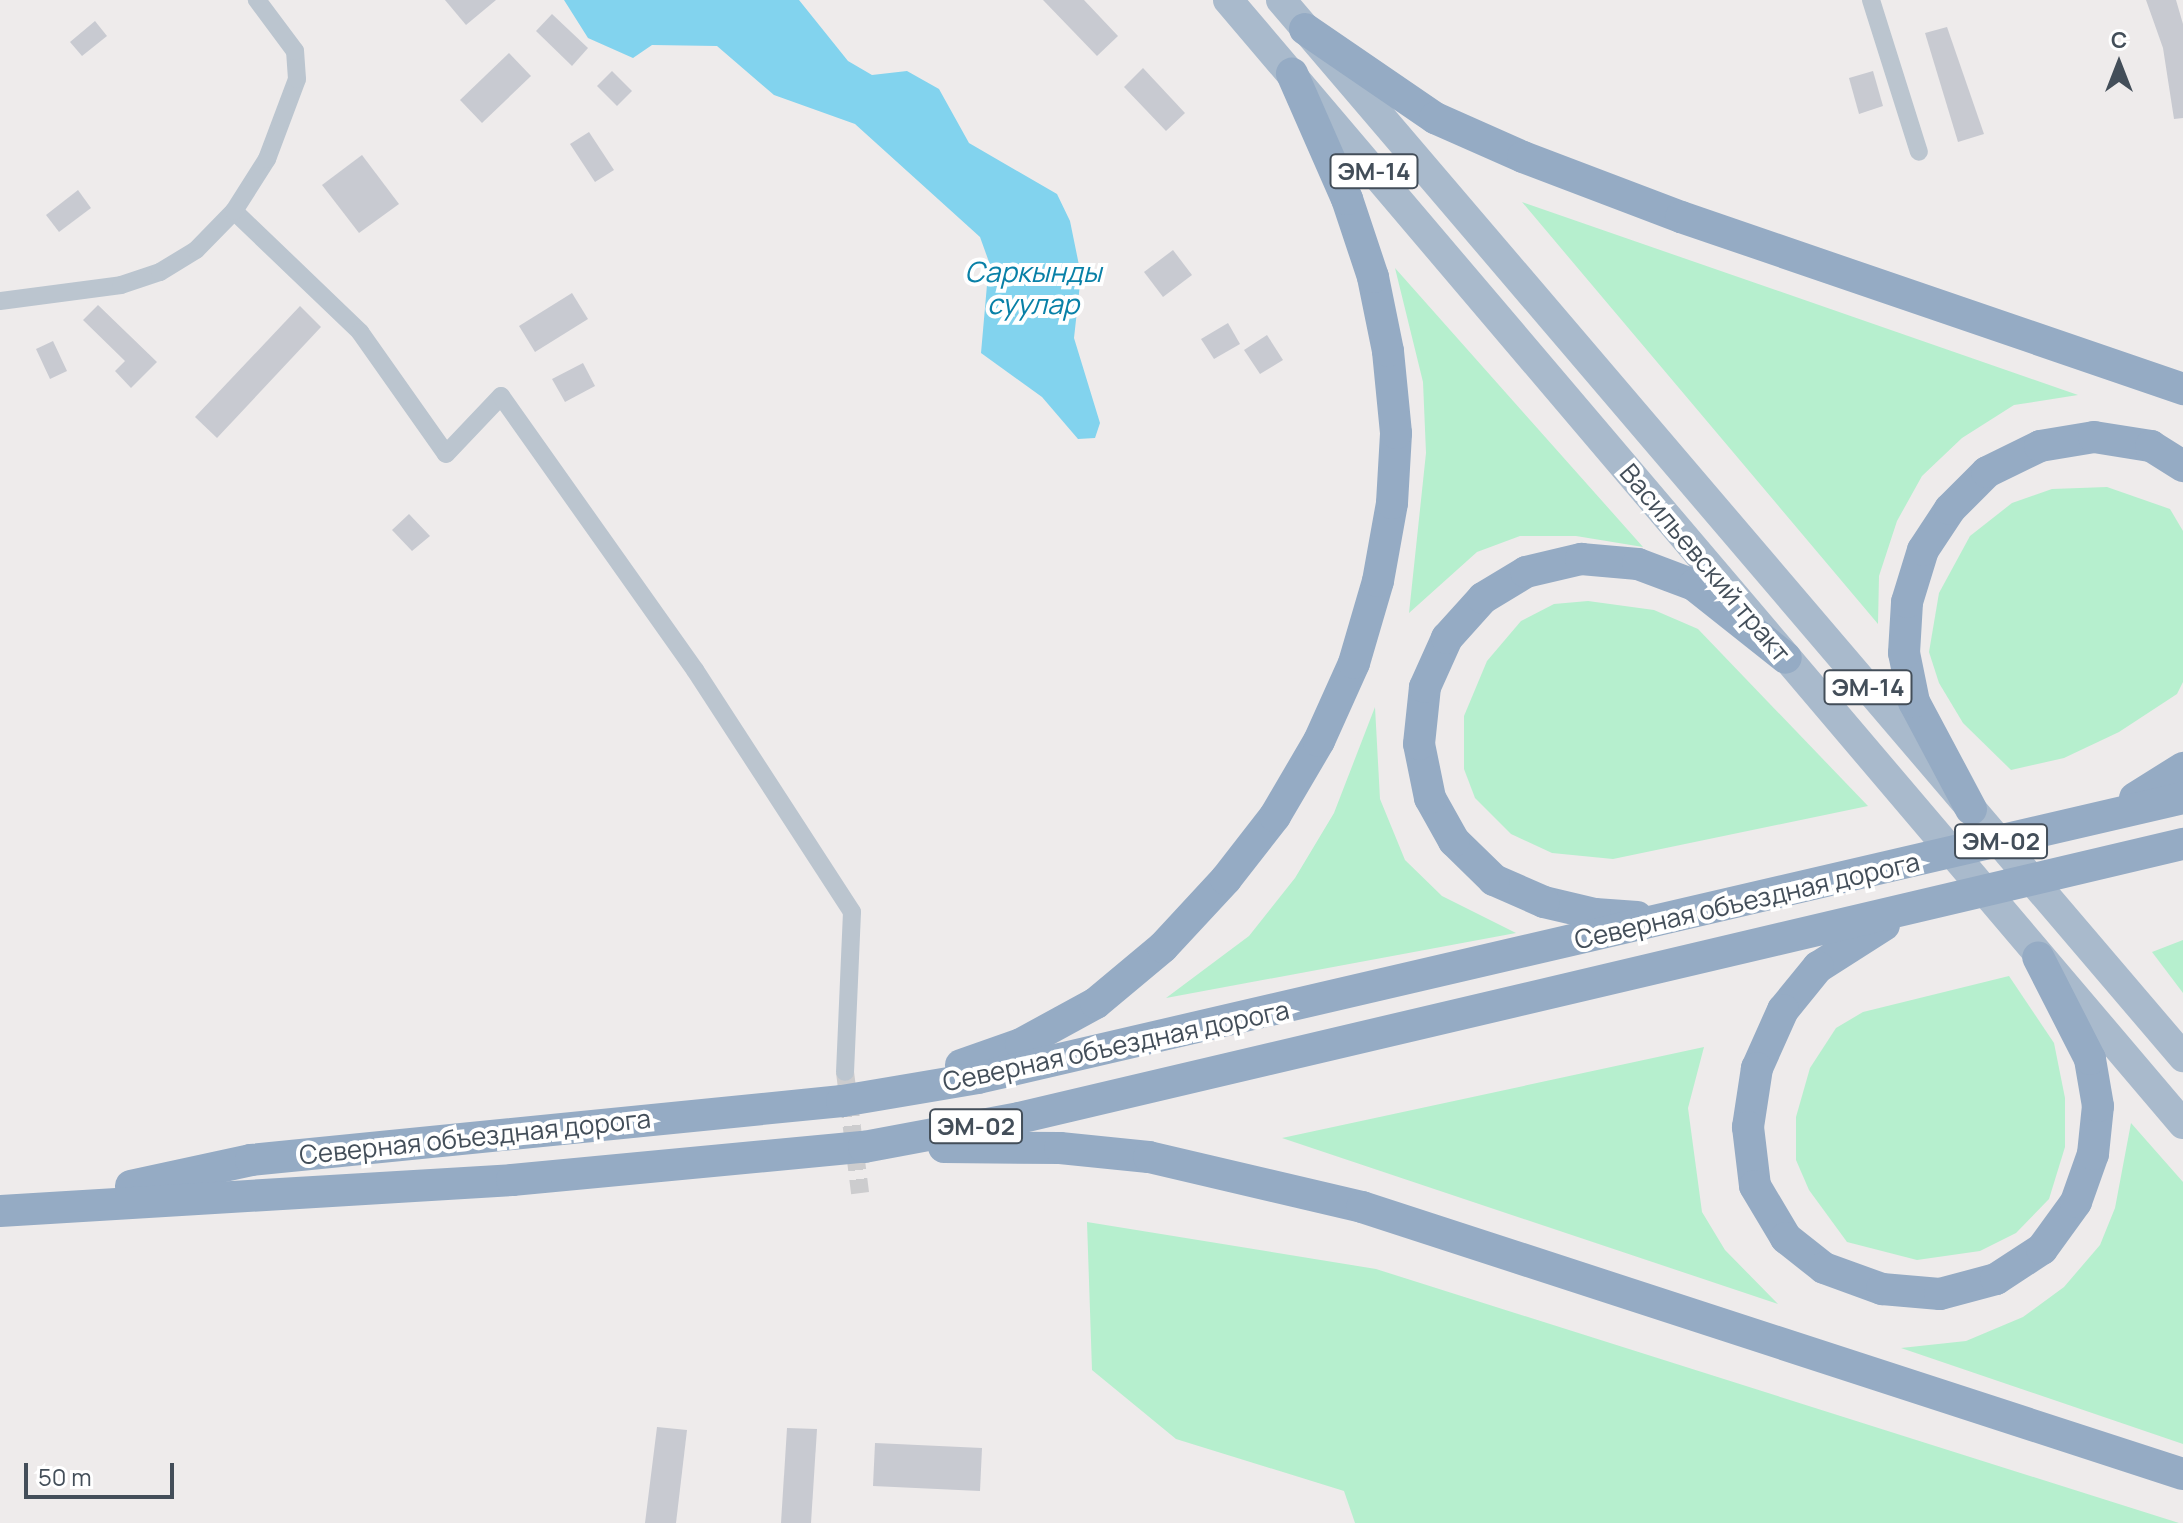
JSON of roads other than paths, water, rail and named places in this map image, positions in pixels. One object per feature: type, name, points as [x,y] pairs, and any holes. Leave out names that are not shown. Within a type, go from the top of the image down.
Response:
[{"type":"highway","points":[[1305,29],[1435,118],[1523,157],[1696,222],[2183,389]]},
{"type":"highway","points":[[843,1086],[1021,1044],[1096,1003],[1163,947],[1226,879],[1275,816],[1319,741],[1354,663],[1378,581],[1392,503],[1396,433],[1388,351],[1373,277],[1347,199],[1292,74]]},
{"type":"highway","points":[[1971,809],[1914,702],[1904,653],[1907,602],[1923,550],[1950,509],[1987,472],[2040,446],[2094,437],[2151,446],[2183,466]]},
{"type":"highway","points":[[1708,910],[1646,917],[1595,914],[1544,902],[1494,880],[1454,841],[1430,798],[1419,744],[1425,687],[1447,638],[1483,598],[1526,572],[1581,559],[1638,564],[1694,585],[1786,658]]},
{"type":"highway","points":[[2074,824],[2128,802],[2183,768]]},
{"type":"highway","name":"Северная объездная дорога","points":[[34,1207],[251,1160],[1093,1055],[2183,798]]},
{"type":"highway","name":"Северная объездная дорога","points":[[0,1211],[512,1180],[864,1147],[1019,1118],[2183,844]]},
{"type":"highway","points":[[1909,909],[1818,967],[1783,1010],[1757,1068],[1748,1127],[1755,1186],[1786,1238],[1824,1268],[1882,1289],[1940,1294],[1996,1279],[2042,1249],[2076,1202],[2093,1154],[2098,1106],[2090,1059],[2038,957]]},
{"type":"highway","points":[[864,1147],[1060,1148],[1149,1157],[1248,1178],[1362,1207],[2183,1474]]},
{"type":"main road","name":"Васильевский тракт","points":[[1228,0],[2183,1124]]},
{"type":"main road","name":"Васильевский тракт","points":[[1281,0],[1398,133],[2183,1057]]},
{"type":"main road","points":[[1367,162],[1398,133]]},
{"type":"street","points":[[0,301],[121,285],[160,272],[196,250],[234,211],[267,159],[297,79],[295,51],[257,0]]},
{"type":"street","points":[[1871,0],[1919,152]]},
{"type":"street","points":[[234,211],[360,332],[446,454],[501,396],[695,670],[852,912],[843,1086]]},
{"type":"water","name":"Саркынды суулар","points":[[564,0],[799,0],[848,61],[872,75],[907,71],[939,89],[969,143],[1057,194],[1070,221],[1081,275],[1074,338],[1100,423],[1095,438],[1078,439],[1042,397],[981,353],[989,262],[980,237],[855,124],[774,95],[717,46],[652,45],[633,58],[588,38]]},
{"type":"tunnel","points":[[845,1072],[860,1193]]}]
